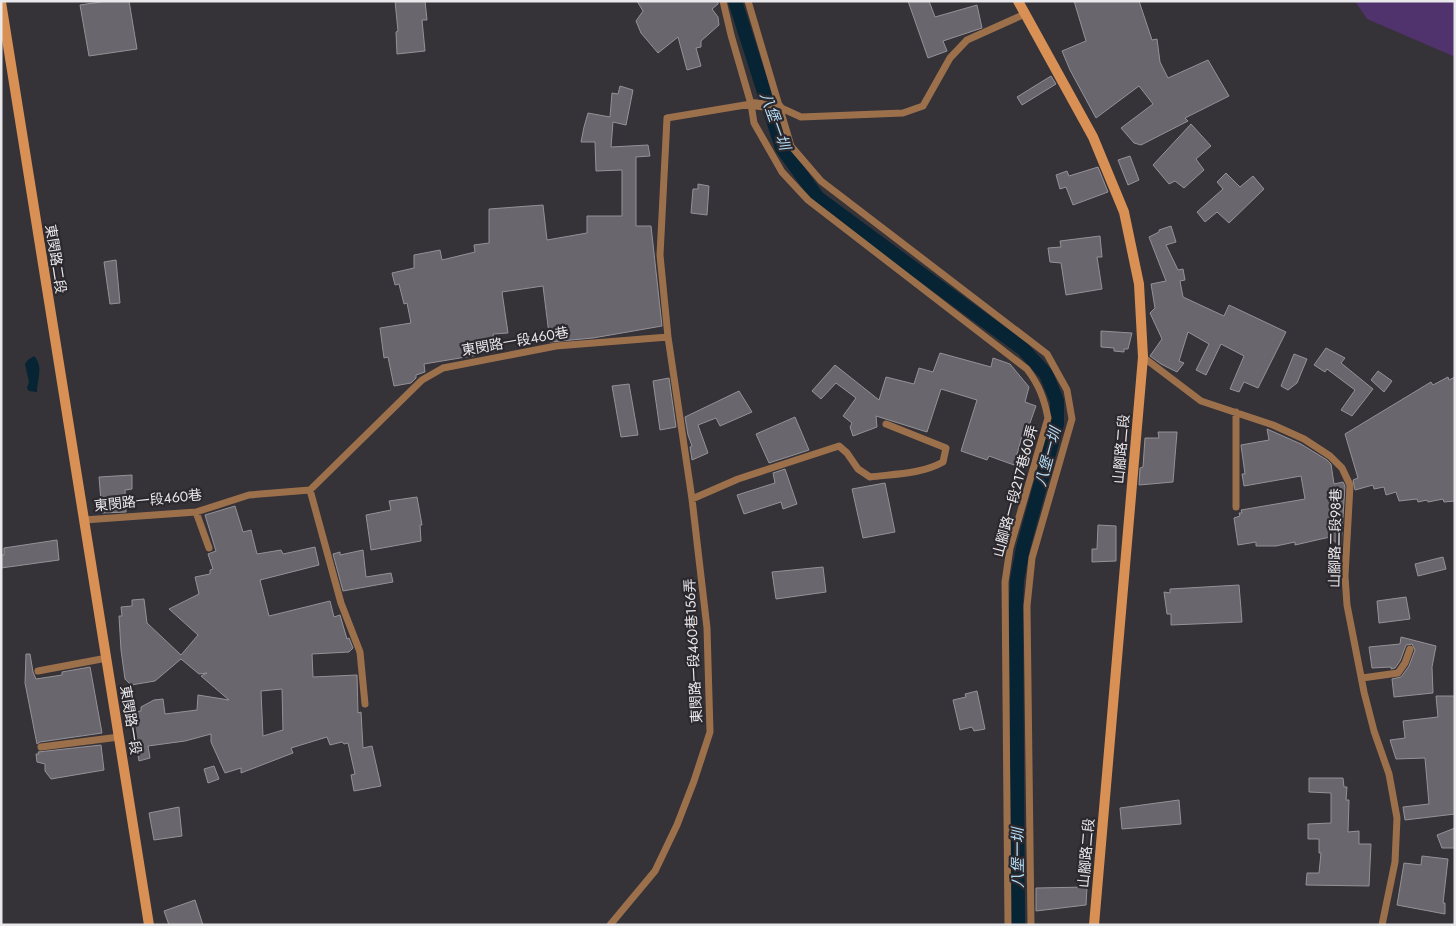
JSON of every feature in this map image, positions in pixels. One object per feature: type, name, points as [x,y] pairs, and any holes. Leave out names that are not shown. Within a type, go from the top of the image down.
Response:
[{"type":"main road","name":"山腳路二段","points":[[1018,1],[1093,136],[1124,212],[1139,284],[1143,357],[1094,925]]},
{"type":"main road","name":"東閔路二段","points":[[1,2],[84,520]]},
{"type":"main road","name":"東閔路一段","points":[[84,520],[149,925]]},
{"type":"street","points":[[751,104],[779,107]]},
{"type":"lane","name":"山腳路一段217巷60弄","points":[[723,1],[751,104],[754,123],[782,172],[808,200],[1027,369],[1038,384],[1045,402],[1048,418],[1010,548],[1005,582],[1008,925]]},
{"type":"lane","points":[[748,1],[791,146],[821,181],[1047,354],[1067,390],[1072,419],[1032,558],[1027,606],[1031,925]]},
{"type":"lane","points":[[779,107],[801,117],[903,113],[923,106],[950,58],[967,40],[1025,14]]},
{"type":"lane","points":[[668,337],[660,254],[667,118],[751,104]]},
{"type":"lane","name":"東閔路一段460巷","points":[[84,520],[196,512],[249,496],[310,490],[422,380],[443,368],[556,346],[668,337]]},
{"type":"lane","name":"東閔路一段460巷156弄","points":[[610,925],[654,871],[678,825],[710,732],[707,628],[692,499],[668,337]]},
{"type":"lane","name":"山腳路二段98巷","points":[[1143,357],[1201,401],[1273,425],[1304,439],[1330,456],[1342,468],[1350,485],[1345,576],[1348,605],[1374,731],[1389,774],[1397,818],[1395,862],[1382,925]]},
{"type":"lane","points":[[1236,412],[1236,507]]},
{"type":"lane","points":[[692,499],[738,479],[839,446],[847,453],[858,469],[870,477],[921,470],[944,462],[946,448],[886,424]]},
{"type":"lane","points":[[310,490],[341,603],[360,652],[365,704]]},
{"type":"lane","points":[[196,512],[209,548]]},
{"type":"lane","points":[[1362,678],[1398,673],[1405,663],[1410,649]]},
{"type":"lane","points":[[38,671],[107,658]]},
{"type":"lane","points":[[41,747],[119,737]]},
{"type":"shaded area","points":[[1355,1],[1455,1],[1455,57],[1367,19]]},
{"type":"water","points":[[34,356],[39,364],[37,392],[29,391],[27,388],[29,382],[25,364]]},
{"type":"building","points":[[107,1],[129,1],[137,49],[89,56],[80,5]]},
{"type":"building","points":[[395,1],[425,1],[427,20],[422,20],[425,51],[397,54],[396,32],[398,31]]},
{"type":"building","points":[[637,1],[718,1],[718,4],[712,9],[718,17],[719,25],[701,41],[701,47],[696,48],[701,66],[687,70],[678,37],[658,53],[641,33],[636,21],[643,11]]},
{"type":"building","points":[[908,1],[929,1],[935,17],[977,5],[982,28],[943,41],[947,51],[928,58]]},
{"type":"building","points":[[1074,1],[1139,1],[1152,40],[1157,39],[1160,62],[1168,78],[1208,60],[1229,96],[1185,118],[1188,121],[1141,145],[1134,143],[1121,128],[1153,104],[1139,86],[1096,118],[1062,51],[1086,41]]},
{"type":"building","points":[[1051,76],[1056,84],[1022,105],[1017,97]]},
{"type":"building","points":[[620,86],[633,90],[626,125],[613,122],[611,147],[648,145],[650,156],[636,157],[636,226],[651,226],[662,326],[593,338],[550,342],[543,286],[502,292],[508,333],[493,334],[495,351],[424,364],[425,372],[416,375],[416,378],[411,383],[394,386],[388,357],[384,358],[380,328],[411,323],[407,303],[404,304],[399,284],[395,285],[392,273],[414,268],[414,255],[440,250],[442,260],[475,252],[474,245],[489,243],[489,209],[543,205],[547,240],[587,233],[587,216],[622,216],[622,170],[596,171],[595,142],[581,142],[588,113],[610,117],[612,93],[618,94]]},
{"type":"building","points":[[1191,124],[1211,146],[1196,159],[1204,170],[1184,188],[1175,181],[1169,184],[1153,165]]},
{"type":"building","points":[[1130,156],[1139,180],[1128,185],[1118,160]]},
{"type":"building","points":[[1098,167],[1108,192],[1073,205],[1066,187],[1060,189],[1056,175],[1067,171],[1069,176]]},
{"type":"building","points":[[1226,173],[1240,187],[1253,176],[1264,189],[1229,223],[1217,212],[1205,222],[1197,212],[1223,189],[1217,182]]},
{"type":"building","points":[[698,184],[709,186],[707,215],[691,213],[693,189],[698,189]]},
{"type":"building","points":[[1171,226],[1176,242],[1166,245],[1178,270],[1183,269],[1185,280],[1180,281],[1183,297],[1224,316],[1229,305],[1286,332],[1258,388],[1244,382],[1239,392],[1230,389],[1244,356],[1221,344],[1206,375],[1196,370],[1209,344],[1188,332],[1179,361],[1184,363],[1177,372],[1150,356],[1162,339],[1150,313],[1155,308],[1151,284],[1166,281],[1149,237],[1159,232],[1159,230]]},
{"type":"building","points":[[1100,236],[1102,257],[1097,257],[1102,289],[1066,295],[1061,263],[1050,262],[1048,248],[1061,247],[1060,241]]},
{"type":"building","points":[[116,260],[120,303],[110,304],[104,262]]},
{"type":"building","points":[[1101,331],[1132,333],[1128,349],[1124,349],[1124,352],[1114,351],[1114,348],[1101,347]]},
{"type":"building","points":[[1326,348],[1345,358],[1341,363],[1373,389],[1352,416],[1341,410],[1355,390],[1327,369],[1325,372],[1314,365]]},
{"type":"building","points":[[940,353],[991,367],[993,358],[1010,364],[1029,387],[1025,402],[1036,406],[1025,437],[1022,436],[1014,465],[989,456],[987,460],[961,451],[977,400],[941,389],[927,432],[876,416],[877,427],[853,436],[850,427],[852,423],[843,416],[856,398],[836,383],[821,399],[812,391],[835,365],[879,400],[886,377],[914,384],[919,368],[933,372]]},
{"type":"building","points":[[1294,354],[1307,359],[1297,383],[1288,390],[1281,386]]},
{"type":"building","points":[[1378,371],[1392,381],[1384,392],[1371,380]]},
{"type":"building","points":[[1448,377],[1449,380],[1455,377],[1455,501],[1444,502],[1443,499],[1418,502],[1417,499],[1399,501],[1396,492],[1386,495],[1384,487],[1374,489],[1373,485],[1355,490],[1353,480],[1358,478],[1345,434],[1431,382],[1433,385]]},
{"type":"building","points":[[669,378],[676,427],[660,430],[653,381]]},
{"type":"building","points":[[629,384],[638,435],[621,437],[612,386]]},
{"type":"building","points":[[739,391],[752,412],[720,426],[716,418],[698,425],[708,453],[692,460],[690,447],[692,446],[685,417]]},
{"type":"building","points":[[795,417],[809,450],[769,463],[756,434]]},
{"type":"building","points":[[1267,429],[1301,444],[1327,460],[1331,464],[1334,484],[1343,482],[1345,486],[1341,547],[1330,537],[1295,545],[1295,542],[1276,546],[1256,546],[1256,542],[1238,545],[1234,518],[1240,516],[1241,510],[1305,499],[1301,476],[1244,486],[1242,474],[1245,474],[1241,445],[1269,440]]},
{"type":"building","points":[[1158,432],[1177,432],[1173,482],[1139,485],[1140,468],[1143,467],[1145,438],[1159,438]]},
{"type":"building","points":[[785,469],[797,504],[783,509],[781,502],[744,514],[737,495],[775,483],[773,473]]},
{"type":"building","points":[[132,475],[132,489],[125,490],[126,512],[102,513],[99,477]]},
{"type":"building","points":[[885,483],[895,532],[863,538],[852,489]]},
{"type":"building","points":[[417,497],[422,525],[420,525],[421,541],[371,550],[366,515],[391,510],[389,501]]},
{"type":"building","points":[[235,506],[243,532],[251,530],[257,554],[281,550],[283,554],[315,547],[319,565],[260,580],[269,616],[330,601],[334,617],[340,615],[347,639],[349,638],[353,648],[349,652],[312,654],[313,677],[357,675],[358,713],[361,712],[363,748],[372,746],[381,786],[354,791],[351,775],[355,774],[348,743],[344,744],[342,742],[330,745],[327,737],[291,748],[293,753],[241,773],[241,768],[225,773],[211,742],[211,734],[185,741],[148,746],[150,758],[139,761],[130,713],[141,711],[141,707],[154,700],[163,699],[165,714],[197,710],[198,695],[229,700],[201,676],[207,673],[199,674],[181,659],[155,681],[131,685],[125,679],[121,650],[119,616],[122,616],[121,607],[132,606],[132,600],[144,599],[147,623],[181,655],[198,635],[169,609],[199,594],[195,577],[210,574],[210,570],[213,569],[208,554],[216,551],[205,515]],"holes":[[[282,689],[283,730],[263,736],[261,691]]]},
{"type":"building","points":[[1098,525],[1116,526],[1116,561],[1092,562],[1092,549],[1097,549]]},
{"type":"building","points":[[57,540],[59,560],[1,568],[1,555],[4,555],[4,548]]},
{"type":"building","points":[[363,550],[366,577],[391,573],[393,582],[343,591],[333,554],[340,552],[340,555]]},
{"type":"building","points":[[1443,557],[1446,569],[1418,576],[1415,564]]},
{"type":"building","points":[[823,567],[826,592],[776,599],[772,572]]},
{"type":"building","points":[[1239,585],[1242,622],[1171,625],[1171,614],[1167,614],[1164,592],[1170,593],[1170,589]]},
{"type":"building","points":[[1406,597],[1410,619],[1379,623],[1377,601]]},
{"type":"building","points":[[1401,637],[1436,646],[1432,667],[1433,693],[1394,697],[1392,679],[1401,677],[1409,666],[1415,650],[1412,644],[1406,645],[1395,668],[1372,668],[1369,647],[1400,644]]},
{"type":"building","points":[[26,654],[30,654],[36,679],[62,675],[62,672],[90,667],[102,733],[37,744],[25,683]]},
{"type":"building","points":[[977,691],[985,729],[974,731],[972,727],[960,730],[953,700],[966,697],[965,694]]},
{"type":"building","points":[[1436,696],[1455,696],[1455,814],[1405,820],[1403,807],[1429,804],[1425,758],[1396,759],[1390,740],[1405,738],[1403,721],[1438,717]]},
{"type":"building","points":[[101,745],[104,770],[51,779],[45,771],[45,764],[37,762],[36,754],[39,754],[38,752]]},
{"type":"building","points":[[214,766],[219,779],[208,783],[204,769]]},
{"type":"building","points":[[1309,778],[1343,778],[1344,787],[1347,787],[1346,800],[1349,800],[1348,832],[1359,831],[1359,844],[1371,844],[1369,886],[1306,885],[1307,873],[1319,873],[1321,853],[1319,853],[1319,839],[1308,839],[1308,824],[1331,823],[1331,793],[1309,792]]},
{"type":"building","points":[[1179,800],[1181,824],[1122,829],[1120,808]]},
{"type":"building","points":[[179,807],[182,836],[154,840],[149,813]]},
{"type":"building","points":[[1455,828],[1455,848],[1442,848],[1437,835]]},
{"type":"building","points":[[1422,856],[1448,859],[1443,903],[1445,903],[1445,914],[1397,905],[1404,863],[1421,865]]},
{"type":"building","points":[[1087,887],[1086,905],[1036,911],[1036,888]]},
{"type":"building","points":[[195,900],[203,925],[169,925],[164,911]]},
{"type":"waterway","name":"八堡一圳","points":[[735,1],[782,148],[818,198],[1023,349],[1046,374],[1057,401],[1057,424],[1023,548],[1017,580],[1018,925]]}]
